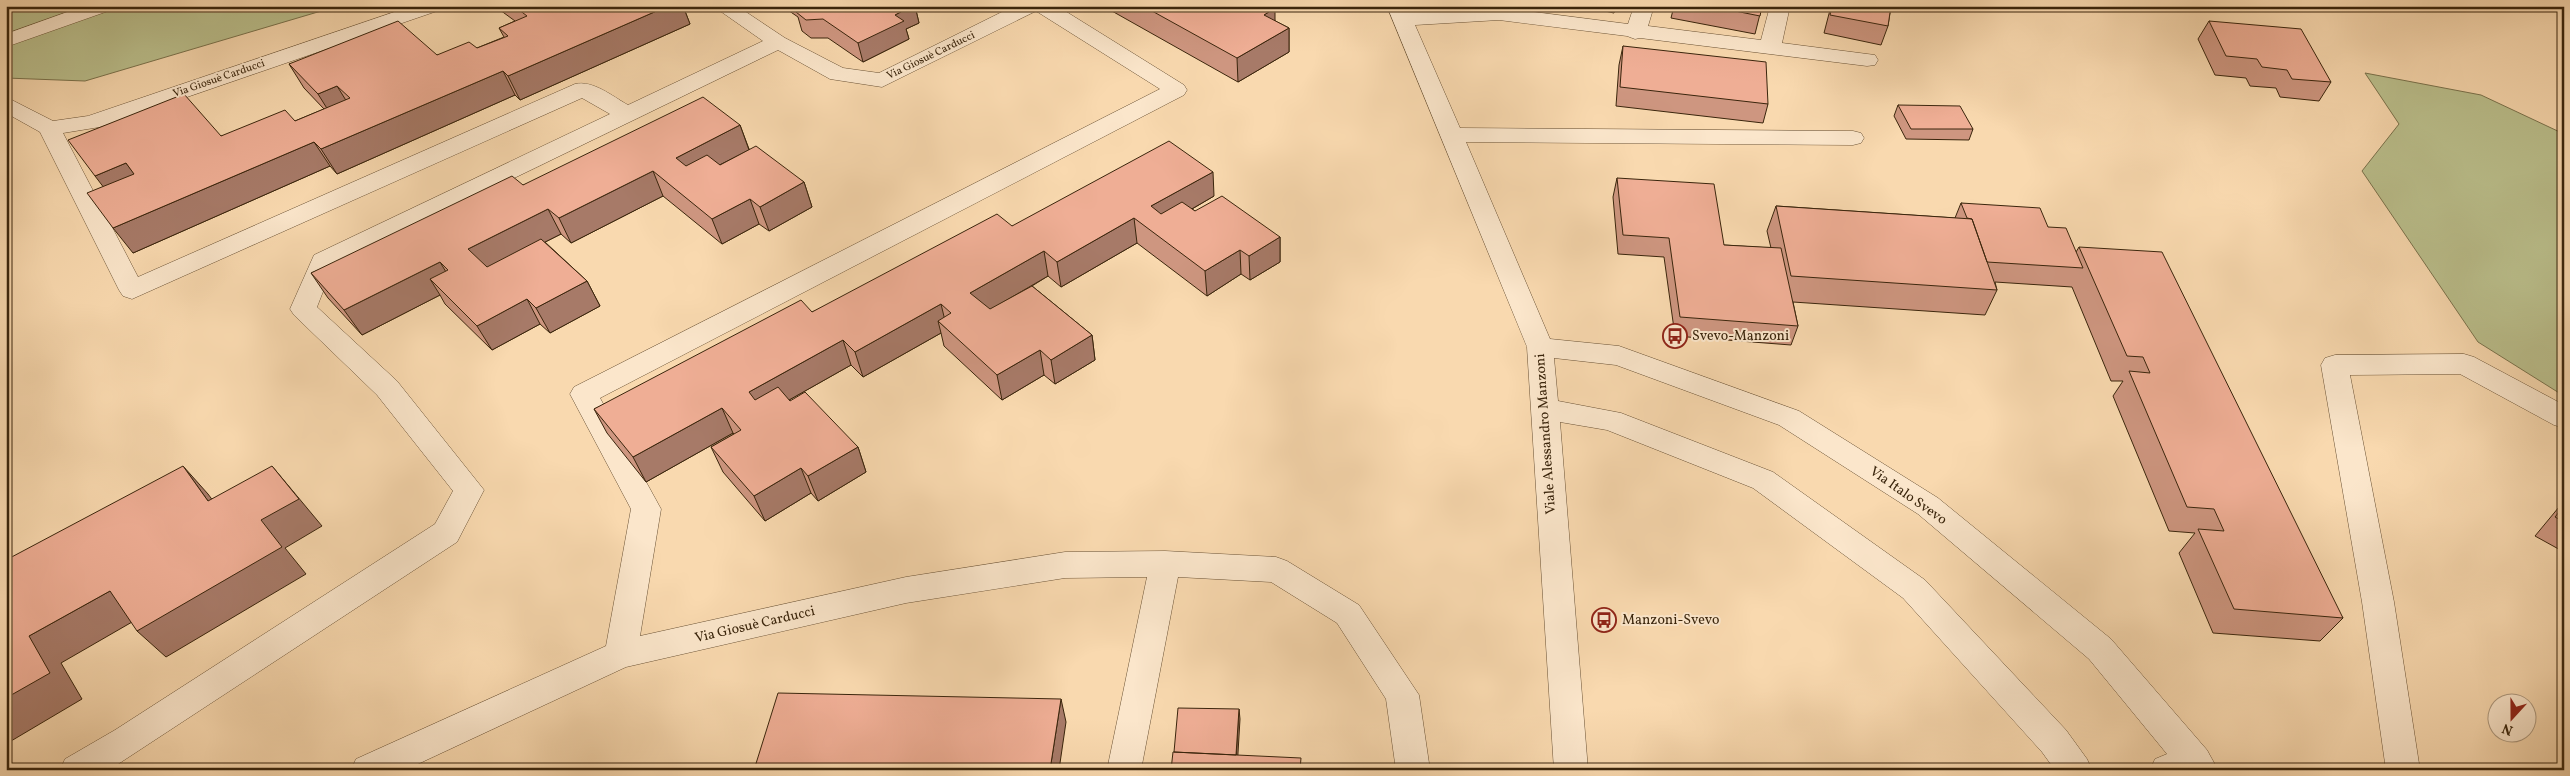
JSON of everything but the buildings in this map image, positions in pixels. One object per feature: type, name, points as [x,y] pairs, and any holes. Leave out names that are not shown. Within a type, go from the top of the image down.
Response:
[{"type":"street","points":[[6,41],[104,6]]},
{"type":"street","name":"Via Giosuè Carducci","points":[[49,128],[92,122],[433,6]]},
{"type":"street","name":"Via Giosuè Carducci","points":[[723,6],[778,42],[838,74],[882,80],[1031,6]]},
{"type":"street","points":[[621,654],[646,509],[584,394],[1176,90],[1042,6]]},
{"type":"street","points":[[1635,33],[1644,6]]},
{"type":"street","points":[[1770,48],[1780,6]]},
{"type":"street","points":[[1400,12],[1498,9],[1635,33],[1867,60]]},
{"type":"street","name":"Viale Alessandro Manzoni","points":[[1400,12],[1540,347],[1543,409],[1571,770]]},
{"type":"street","points":[[77,770],[127,741],[446,533],[469,490],[387,388],[303,309],[323,262],[778,42]]},
{"type":"street","points":[[6,104],[49,128],[132,290],[583,89],[627,114]]},
{"type":"street","points":[[1451,135],[1853,138]]},
{"type":"street","name":"Via Italo Svevo","points":[[1540,347],[1619,356],[1789,418],[1928,506],[2100,649],[2188,767]]},
{"type":"street","points":[[2403,770],[2378,602],[2335,365],[2464,364],[2564,418]]},
{"type":"street","points":[[1543,409],[1611,420],[1763,480],[1914,589],[2054,741],[2075,770]]},
{"type":"street","points":[[1124,770],[1165,564]]},
{"type":"street","name":"Via Giosuè Carducci","points":[[368,770],[621,654],[906,590],[1065,565],[1165,564],[1276,570],[1348,614],[1402,695],[1412,770]]},
{"type":"green space","points":[[6,6],[338,6],[85,81],[6,78]]},
{"type":"green space","points":[[2365,73],[2481,95],[2564,134],[2564,396],[2478,342],[2362,171],[2399,124]]},
{"type":"place","name":"Svevo-Manzoni","points":[[1675,336]]},
{"type":"place","name":"Manzoni-Svevo","points":[[1604,620]]}]
